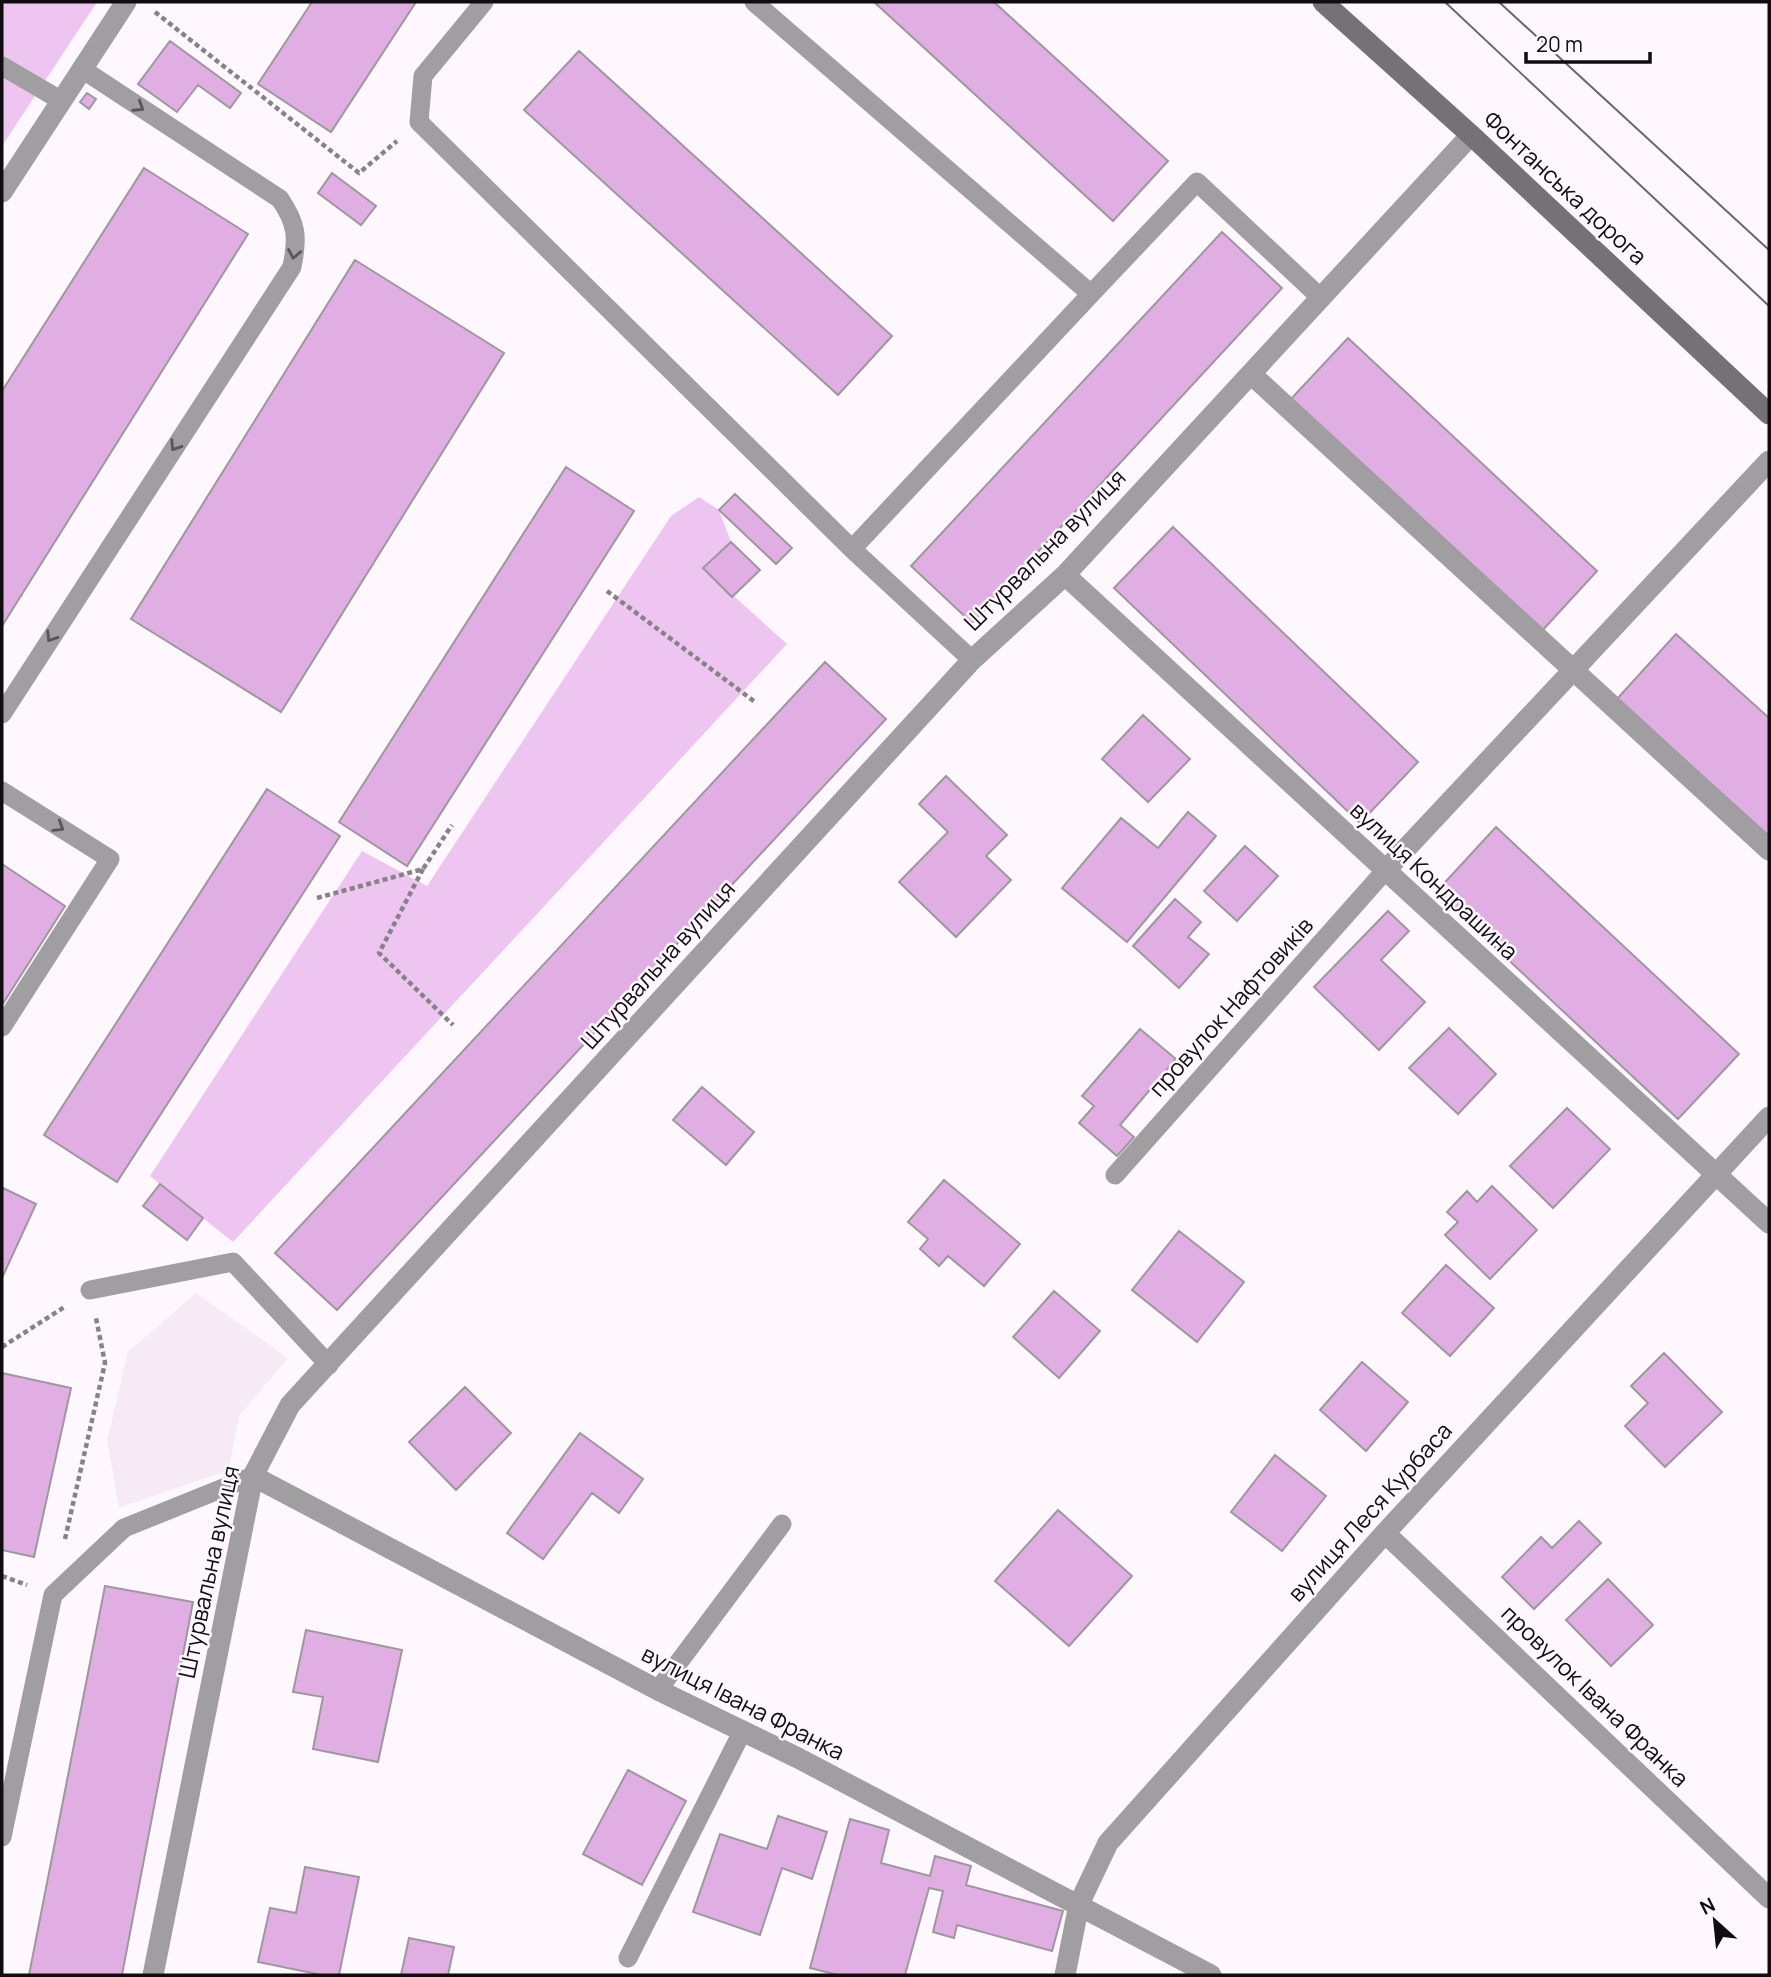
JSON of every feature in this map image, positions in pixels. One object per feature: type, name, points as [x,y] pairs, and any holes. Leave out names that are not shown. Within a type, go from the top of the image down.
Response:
[{"type":"main road","name":"Фонтанська дорога","points":[[1323,2],[1471,135],[1769,414]]},
{"type":"street","points":[[2,192],[126,2]]},
{"type":"street","name":"Штурвальна вулиця","points":[[153,1975],[253,1476],[290,1405],[972,660],[1065,575],[1471,135]]},
{"type":"street","points":[[1251,374],[1769,850]]},
{"type":"street","points":[[1384,872],[1769,461]]},
{"type":"street","name":"вулиця Кондрашина","points":[[1065,575],[1384,872],[1769,1223]]},
{"type":"street","name":"вулиця Леся Курбаса","points":[[1065,1975],[1079,1904],[1108,1843],[1385,1533],[1769,1117]]},
{"type":"street","name":"вулиця Івана Франка","points":[[253,1476],[658,1690],[743,1730],[1211,1975]]},
{"type":"street","name":"провулок Івана Франка","points":[[1385,1533],[1769,1898]]},
{"type":"lane","points":[[484,2],[423,76],[419,122],[852,549],[972,660]]},
{"type":"lane","points":[[754,2],[1091,294]]},
{"type":"lane","points":[[2,66],[62,101]]},
{"type":"lane","points":[[2,714],[292,267],[297,245],[293,219],[280,199],[82,69]]},
{"type":"lane","points":[[852,549],[1197,182],[1321,298]]},
{"type":"lane","points":[[2,791],[110,859],[2,1027]]},
{"type":"lane","name":"провулок Нафтовиків","points":[[1115,1175],[1384,872]]},
{"type":"lane","points":[[90,1290],[233,1262],[329,1365]]},
{"type":"lane","points":[[2,1837],[53,1595],[124,1528],[253,1476]]},
{"type":"lane","points":[[658,1690],[782,1524]]},
{"type":"lane","points":[[628,1958],[743,1730]]},
{"type":"path","points":[[154,10],[359,173],[419,122]]},
{"type":"path","points":[[607,591],[755,702]]},
{"type":"path","points":[[452,825],[423,869],[379,953],[453,1025]]},
{"type":"path","points":[[317,898],[423,869]]},
{"type":"path","points":[[2,1347],[90,1290],[105,1363],[65,1541]]},
{"type":"shaded area","points":[[2,2],[97,2],[2,146]]},
{"type":"shaded area","points":[[699,497],[719,510],[731,542],[704,569],[787,644],[233,1242],[150,1176],[362,851],[427,886],[671,516]]},
{"type":"shaded area","points":[[196,1293],[288,1358],[239,1416],[229,1470],[119,1508],[107,1440],[128,1352]]},
{"type":"building","points":[[312,2],[416,2],[331,132],[258,84]]},
{"type":"building","points":[[874,2],[994,2],[1168,161],[1113,221]]},
{"type":"building","points":[[170,41],[241,93],[230,108],[198,85],[177,112],[138,84]]},
{"type":"building","points":[[579,51],[892,336],[838,395],[524,110]]},
{"type":"building","points":[[87,93],[96,99],[89,109],[80,102]]},
{"type":"building","points":[[144,168],[248,234],[2,626],[2,391]]},
{"type":"building","points":[[332,173],[376,206],[361,225],[318,193]]},
{"type":"building","points":[[1222,232],[1282,288],[972,623],[911,566]]},
{"type":"building","points":[[355,260],[504,353],[281,712],[131,619]]},
{"type":"building","points":[[1348,338],[1597,571],[1540,633],[1290,400]]},
{"type":"building","points":[[566,467],[634,511],[407,866],[339,822]]},
{"type":"building","points":[[735,494],[792,548],[776,564],[719,510]]},
{"type":"building","points":[[1173,527],[1418,762],[1360,823],[1114,588]]},
{"type":"building","points":[[731,542],[760,570],[732,597],[703,568]]},
{"type":"building","points":[[1676,634],[1769,718],[1769,836],[1617,699]]},
{"type":"building","points":[[825,662],[886,719],[337,1310],[275,1253]]},
{"type":"building","points":[[1143,715],[1190,759],[1148,802],[1102,759]]},
{"type":"building","points":[[946,776],[1007,835],[986,856],[1011,880],[956,937],[899,882],[948,832],[919,804]]},
{"type":"building","points":[[267,789],[340,836],[117,1182],[44,1135]]},
{"type":"building","points":[[1188,812],[1216,836],[1127,942],[1062,888],[1121,818],[1158,848]]},
{"type":"building","points":[[1496,827],[1739,1054],[1678,1119],[1436,892]]},
{"type":"building","points":[[1245,846],[1278,876],[1237,921],[1204,891]]},
{"type":"building","points":[[2,864],[65,906],[2,1005]]},
{"type":"building","points":[[1175,899],[1201,922],[1188,937],[1209,954],[1179,988],[1133,946]]},
{"type":"building","points":[[1388,911],[1409,931],[1381,960],[1425,1002],[1379,1050],[1314,987]]},
{"type":"building","points":[[1449,1028],[1496,1074],[1458,1114],[1409,1068]]},
{"type":"building","points":[[1140,1029],[1176,1059],[1120,1125],[1134,1137],[1117,1156],[1079,1123],[1094,1106],[1082,1096]]},
{"type":"building","points":[[702,1087],[754,1132],[726,1165],[673,1120]]},
{"type":"building","points":[[1567,1108],[1610,1149],[1553,1208],[1510,1166]]},
{"type":"building","points":[[944,1180],[1020,1244],[984,1286],[948,1256],[939,1266],[920,1249],[928,1239],[908,1222]]},
{"type":"building","points":[[160,1184],[203,1218],[187,1240],[143,1206]]},
{"type":"building","points":[[1492,1186],[1537,1230],[1490,1279],[1445,1235],[1458,1222],[1447,1212],[1467,1191],[1477,1202]]},
{"type":"building","points":[[3,1188],[36,1204],[2,1278],[2,1192]]},
{"type":"building","points":[[1179,1231],[1244,1282],[1197,1342],[1132,1290]]},
{"type":"building","points":[[1446,1265],[1494,1308],[1450,1356],[1402,1313]]},
{"type":"building","points":[[1054,1291],[1100,1331],[1059,1378],[1013,1337]]},
{"type":"building","points":[[1664,1353],[1722,1412],[1665,1467],[1625,1426],[1648,1403],[1631,1386]]},
{"type":"building","points":[[1362,1362],[1408,1402],[1366,1451],[1320,1410]]},
{"type":"building","points":[[2,1373],[71,1388],[34,1557],[2,1550]]},
{"type":"building","points":[[465,1387],[511,1433],[456,1490],[409,1442]]},
{"type":"building","points":[[580,1433],[643,1479],[619,1513],[592,1493],[543,1559],[507,1533]]},
{"type":"building","points":[[1275,1455],[1326,1496],[1282,1551],[1231,1512]]},
{"type":"building","points":[[1058,1510],[1132,1576],[1069,1646],[995,1581]]},
{"type":"building","points":[[1579,1521],[1601,1543],[1534,1609],[1502,1577],[1541,1537],[1552,1548]]},
{"type":"building","points":[[1608,1579],[1653,1625],[1611,1666],[1566,1620]]},
{"type":"building","points":[[105,1586],[193,1602],[122,1975],[29,1975]]},
{"type":"building","points":[[306,1630],[402,1650],[378,1762],[313,1749],[323,1697],[293,1692]]},
{"type":"building","points":[[628,1770],[686,1801],[642,1885],[583,1854]]},
{"type":"building","points":[[778,1816],[827,1832],[812,1879],[782,1868],[760,1935],[693,1912],[720,1834],[767,1849]]},
{"type":"building","points":[[850,1819],[889,1830],[881,1863],[930,1876],[935,1856],[971,1866],[966,1885],[1063,1911],[1052,1951],[957,1925],[954,1938],[933,1932],[943,1891],[929,1888],[905,1975],[838,1975],[810,1968]]},
{"type":"building","points":[[305,1867],[359,1877],[339,1975],[322,1975],[258,1962],[270,1908],[296,1913]]},
{"type":"building","points":[[409,1938],[454,1947],[448,1975],[401,1975]]},
{"type":"tram line","points":[[1445,2],[1769,306]]},
{"type":"tram line","points":[[1499,2],[1769,250]]}]
